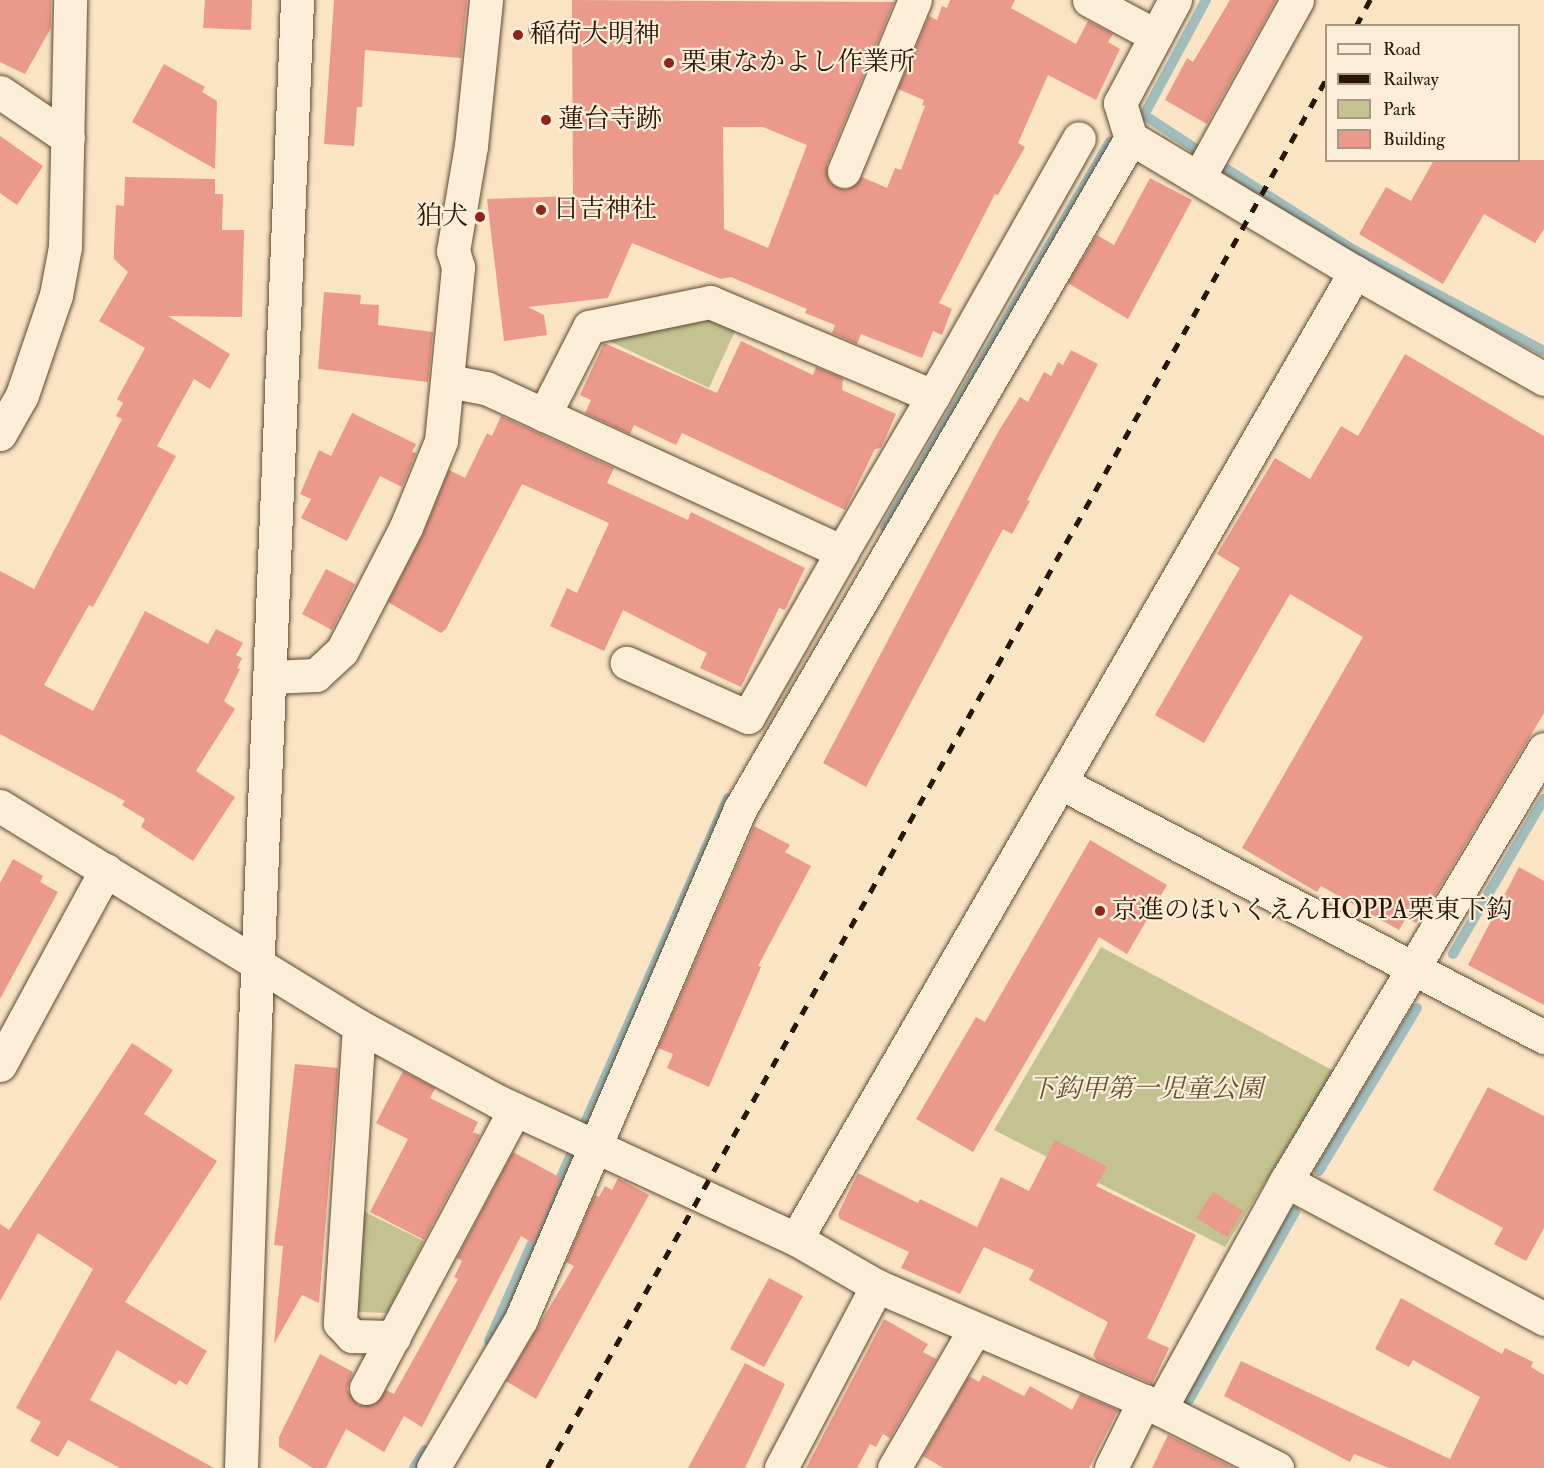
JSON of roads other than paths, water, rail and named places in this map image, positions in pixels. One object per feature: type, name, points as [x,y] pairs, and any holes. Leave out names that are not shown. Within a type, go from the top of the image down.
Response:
[{"type":"street","points":[[0,434],[22,395],[56,295],[65,247],[70,0]]},
{"type":"street","points":[[242,1468],[258,962],[297,0]]},
{"type":"street","points":[[271,677],[316,675],[342,651],[406,527],[441,441],[449,381],[458,267],[453,251],[471,146],[486,0]]},
{"type":"street","points":[[844,171],[915,0]]},
{"type":"street","points":[[1089,0],[1156,36]]},
{"type":"street","points":[[1175,0],[1120,103],[1131,138],[1355,273],[1544,379]]},
{"type":"street","points":[[1199,177],[1297,0]]},
{"type":"street","points":[[0,92],[68,138]]},
{"type":"street","points":[[627,663],[748,717],[1079,138]]},
{"type":"street","points":[[433,1468],[521,1319],[586,1140],[740,809],[1131,138]]},
{"type":"street","points":[[796,1239],[1355,273]]},
{"type":"street","points":[[544,415],[589,327],[710,302],[933,396]]},
{"type":"street","points":[[449,381],[486,387],[842,552]]},
{"type":"street","points":[[1111,1468],[1152,1405],[1415,969],[1544,749]]},
{"type":"street","points":[[1061,783],[1544,1037]]},
{"type":"street","points":[[0,806],[359,1026],[515,1109],[796,1239],[877,1286],[1152,1405],[1277,1468]]},
{"type":"street","points":[[0,1065],[106,870]]},
{"type":"street","points":[[359,1026],[340,1323],[352,1336],[394,1337]]},
{"type":"street","points":[[366,1388],[515,1109]]},
{"type":"street","points":[[1286,1181],[1544,1320]]},
{"type":"street","points":[[781,1468],[877,1286]]},
{"type":"street","points":[[894,1468],[975,1329]]},
{"type":"waterway","points":[[1199,151],[1144,115],[1206,0]]},
{"type":"waterway","points":[[885,528],[1110,142]]},
{"type":"waterway","points":[[1214,161],[1352,249],[1544,351]]},
{"type":"waterway","points":[[489,1341],[728,798]]},
{"type":"waterway","points":[[1453,954],[1544,799]]},
{"type":"waterway","points":[[1319,1171],[1417,1008]]},
{"type":"waterway","points":[[1189,1400],[1295,1212]]},
{"type":"waterway","points":[[414,1468],[425,1450]]},
{"type":"railway","points":[[1357,24],[1370,0]]},
{"type":"railway","points":[[547,1468],[1325,81]]},
{"type":"place","name":"稲荷大明神","points":[[518,35]]},
{"type":"place","name":"栗東なかよし作業所","points":[[669,63]]},
{"type":"place","name":"蓮台寺跡","points":[[546,120]]},
{"type":"place","name":"日吉神社","points":[[541,210]]},
{"type":"place","name":"狛犬","points":[[480,217]]},
{"type":"place","name":"京進のほいくえんHOPPA栗東下鈎","points":[[1100,911]]},
{"type":"park label","name":"下鈎甲第一児童公園","points":[[1146,1090]]}]
